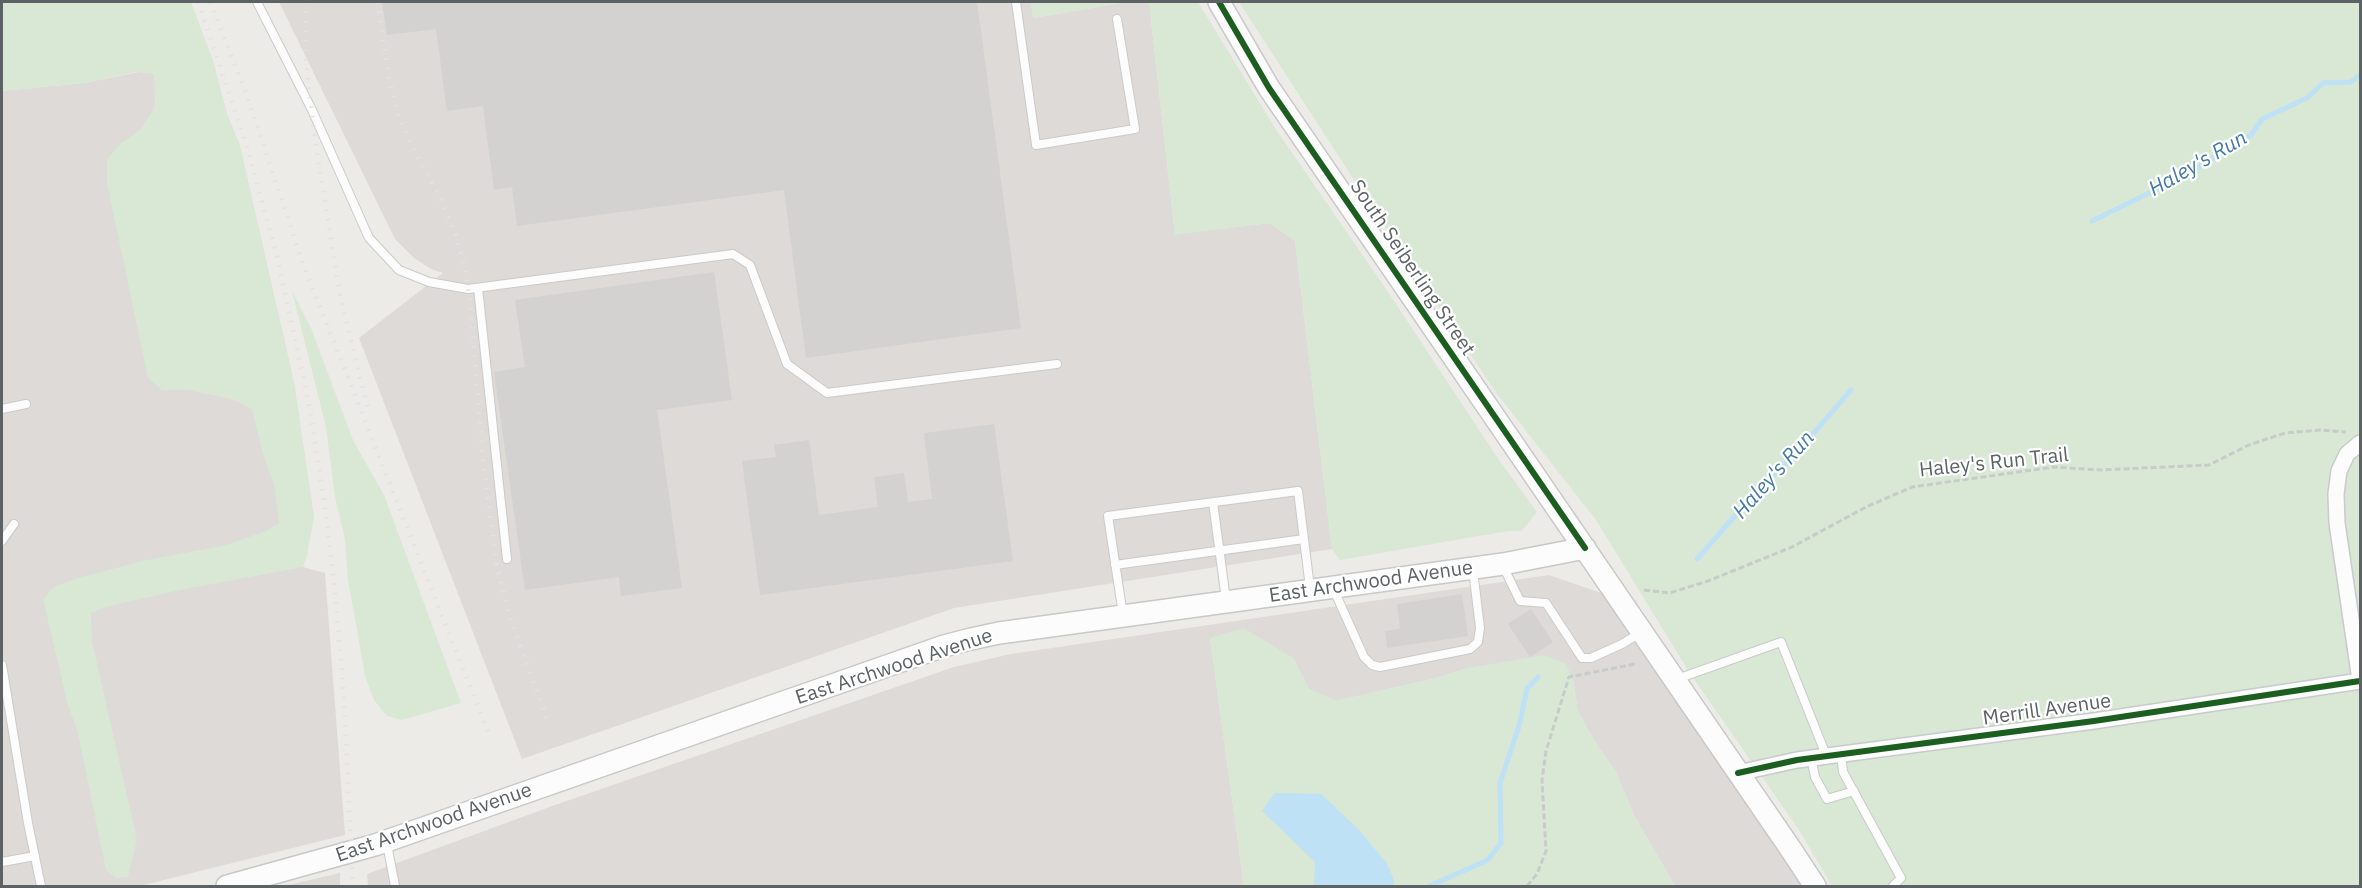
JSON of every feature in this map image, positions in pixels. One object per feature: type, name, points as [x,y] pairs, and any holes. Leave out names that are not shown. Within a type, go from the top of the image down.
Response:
[{"type":"main road","name":"South Seiberling Street","points":[[1219,2],[1269,88],[1815,886]]},
{"type":"main road","name":"East Archwood Avenue","points":[[227,886],[278,874],[387,841],[944,646],[999,633],[1503,564],[1585,548]]},
{"type":"street","points":[[2357,438],[2338,471],[2337,523],[2361,680]]},
{"type":"street","name":"Merrill Avenue","points":[[1738,773],[1826,755],[2094,720],[2361,680]]},
{"type":"lane","points":[[257,2],[312,110],[369,238],[399,270],[429,282],[468,289],[733,254],[750,265],[788,364],[827,393],[1057,364]]},
{"type":"lane","points":[[1016,2],[1036,145],[1135,129],[1117,19]]},
{"type":"lane","points":[[478,288],[507,559]]},
{"type":"lane","points":[[2,409],[26,404]]},
{"type":"lane","points":[[1123,616],[1108,516],[1298,491],[1310,590]]},
{"type":"lane","points":[[1213,502],[1226,602]]},
{"type":"lane","points":[[2,541],[14,524]]},
{"type":"lane","points":[[1115,565],[1304,539]]},
{"type":"lane","points":[[1503,564],[1520,601],[1546,603],[1582,658],[1591,658],[1642,632]]},
{"type":"lane","points":[[1333,587],[1364,657],[1372,665],[1380,667],[1470,649],[1478,642],[1480,628],[1473,568]]},
{"type":"lane","points":[[1674,680],[1781,642],[1826,755],[1843,772],[1901,878],[1893,886]]},
{"type":"lane","points":[[2,665],[41,886]]},
{"type":"lane","points":[[1826,755],[1815,777],[1827,799],[1854,791]]},
{"type":"lane","points":[[387,841],[395,886]]},
{"type":"lane","points":[[2,862],[35,856]]},
{"type":"path","points":[[1527,886],[1537,874],[1546,851],[1544,770],[1546,750],[1569,677],[1635,664]]},
{"type":"shaded area","points":[[279,2],[1031,2],[1033,18],[1127,2],[1149,2],[1175,234],[1270,223],[1295,241],[1332,549],[954,608],[522,759],[359,338],[443,273],[431,269],[414,258],[395,239]]},
{"type":"shaded area","points":[[212,58],[227,114],[240,146],[294,383],[314,518],[303,567],[325,573],[345,835],[140,886],[2,886],[2,91],[83,83]]},
{"type":"shaded area","points":[[1549,575],[1607,595],[1805,886],[1675,886],[1635,817],[1615,770],[1578,712],[1573,679],[1504,663],[1468,668],[1436,678],[1336,701],[1309,689],[1293,658],[1210,638],[1244,886],[368,886],[367,874],[555,805],[954,667],[1011,654]]},
{"type":"shaded area","points":[[340,873],[340,886],[284,886]]},
{"type":"green space","points":[[2,2],[191,2],[212,58],[227,114],[240,146],[294,383],[314,518],[303,567],[180,590],[109,606],[91,613],[92,641],[137,840],[128,877],[117,878],[106,870],[77,729],[68,706],[43,599],[54,587],[75,579],[142,561],[227,545],[268,530],[279,523],[274,483],[265,461],[252,409],[232,399],[187,390],[162,390],[148,378],[107,183],[107,159],[119,145],[141,129],[155,106],[154,74],[137,72],[83,83],[2,91]]},
{"type":"green space","points":[[1031,2],[1127,2],[1033,18]]},
{"type":"green space","points":[[1149,2],[1198,2],[1277,131],[1386,289],[1499,460],[1537,512],[1522,531],[1508,531],[1340,560],[1332,549],[1295,241],[1270,223],[1175,235]]},
{"type":"green space","points":[[1239,2],[2360,2],[2360,886],[1832,886],[1799,830],[1689,672],[1596,520],[1497,394]]},
{"type":"green space","points":[[292,291],[311,328],[353,440],[384,495],[461,703],[402,720],[387,716],[374,700],[365,676],[348,580],[345,539],[335,497],[326,427]]},
{"type":"green space","points":[[1244,628],[1293,658],[1309,689],[1336,701],[1436,678],[1468,668],[1543,655],[1565,663],[1573,679],[1578,712],[1615,770],[1635,817],[1675,886],[1244,886],[1210,638]]},
{"type":"water","points":[[1275,793],[1321,794],[1358,829],[1386,862],[1394,880],[1394,886],[1314,886],[1315,862],[1262,811]]},
{"type":"building","points":[[382,2],[977,2],[1021,328],[806,358],[784,190],[517,226],[512,187],[494,190],[483,106],[447,111],[436,29],[387,35]]},
{"type":"building","points":[[714,272],[732,400],[657,410],[682,588],[621,596],[619,577],[525,590],[494,372],[525,367],[515,300]]},
{"type":"building","points":[[994,424],[1013,561],[760,595],[742,461],[776,457],[774,445],[809,440],[819,515],[878,507],[874,477],[904,473],[908,502],[932,499],[924,433]]},
{"type":"building","points":[[1462,594],[1468,636],[1387,648],[1385,631],[1400,629],[1397,604]]},
{"type":"building","points":[[1531,609],[1553,642],[1530,657],[1508,624]]},
{"type":"waterway","name":"Haley's Run","points":[[2092,221],[2186,175],[2251,135],[2262,119],[2307,98],[2323,83],[2351,82],[2360,75]]},
{"type":"waterway","name":"Haley's Run","points":[[1697,559],[1762,485],[1793,457],[1851,390]]},
{"type":"waterway","name":"Haley's Run","points":[[1429,886],[1488,860],[1501,843],[1500,783],[1519,726],[1527,689],[1538,677]]},
{"type":"railway","points":[[198,2],[245,140],[277,256],[309,404],[326,514],[336,604],[344,695],[353,886]]},
{"type":"railway","points":[[210,2],[245,90],[303,264],[488,732]]},
{"type":"railway","points":[[306,2],[306,60],[315,140],[340,295],[369,413]]},
{"type":"railway","points":[[378,2],[389,78],[399,117],[441,199],[455,232],[464,264],[470,301],[483,460],[497,566],[510,618],[547,719]]},
{"type":"cycle path","points":[[1219,2],[1269,88],[1585,548]]},
{"type":"cycle path","points":[[1738,773],[1797,760],[2094,721],[2360,681]]}]
